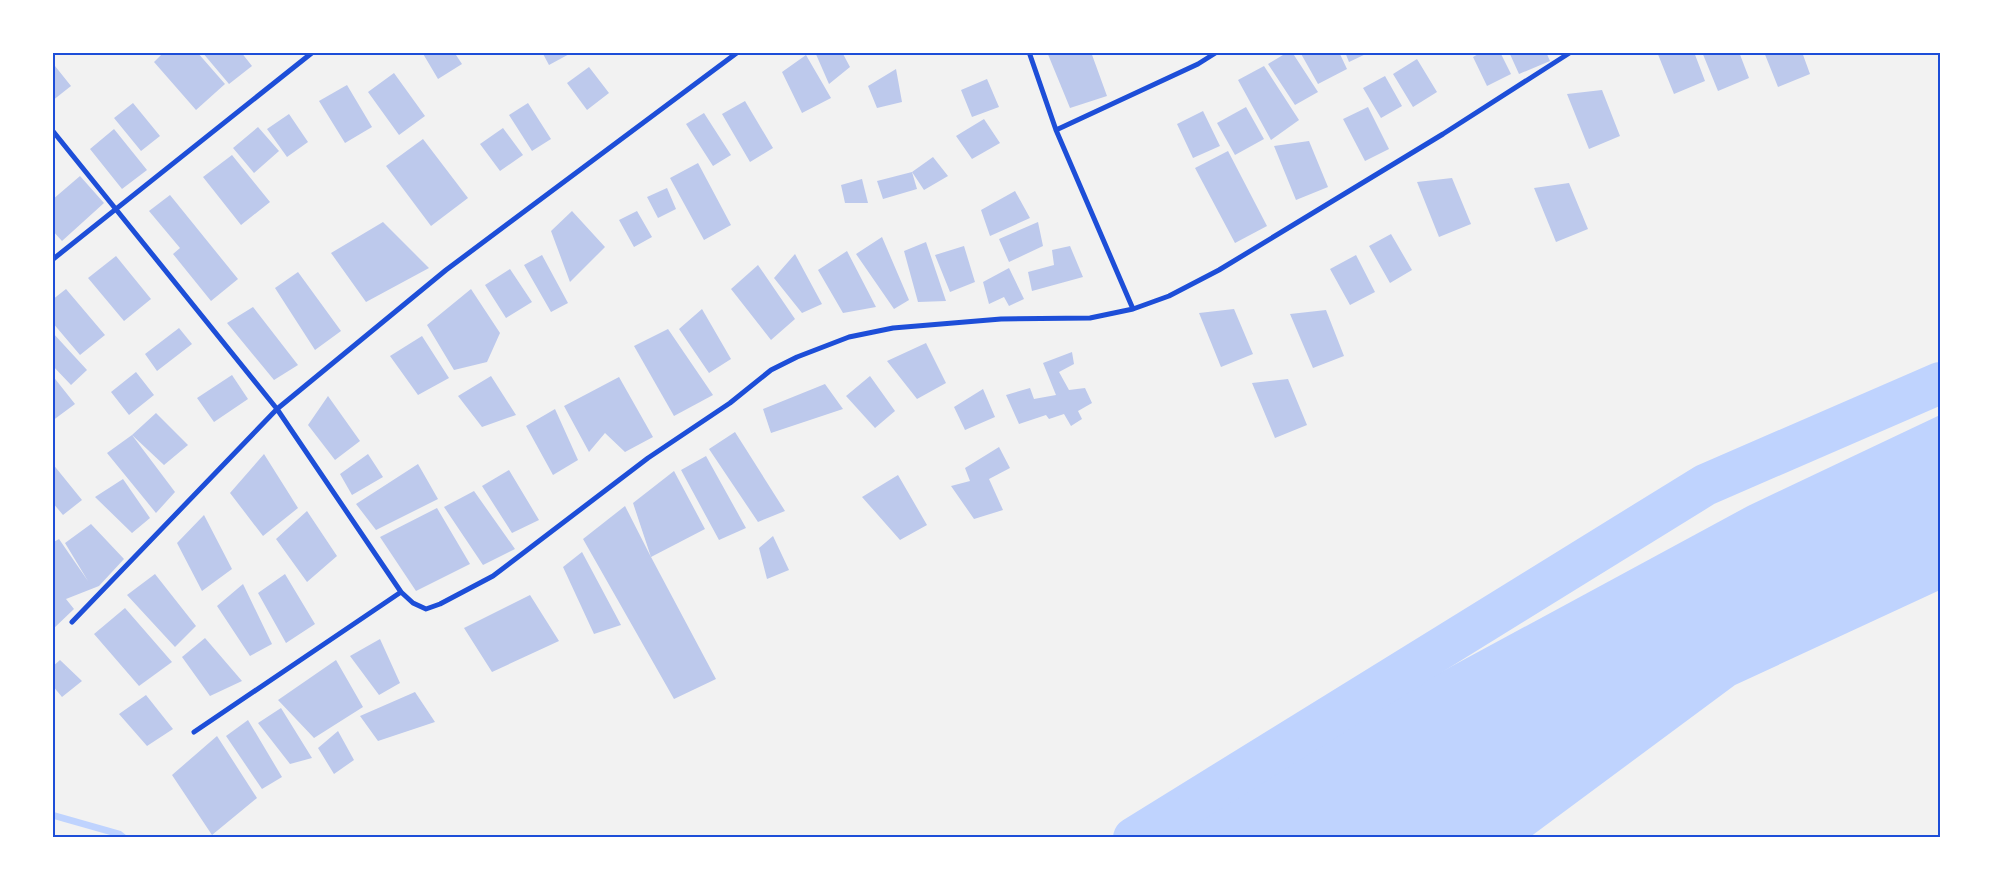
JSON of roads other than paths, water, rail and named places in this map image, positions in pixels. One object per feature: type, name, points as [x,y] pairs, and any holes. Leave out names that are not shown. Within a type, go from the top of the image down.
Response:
[{"type":"street","points":[[52,260],[313,52]]},
{"type":"street","points":[[72,622],[277,409],[446,270],[738,52]]},
{"type":"street","points":[[1029,52],[1056,130],[1133,309]]},
{"type":"street","points":[[1056,130],[1198,64],[1217,52]]},
{"type":"street","points":[[52,130],[277,409],[401,592],[413,604],[426,610],[493,576],[648,458],[730,403],[771,370],[797,357],[849,337],[894,328],[1001,319],[1090,318],[1133,309],[1168,296],[1219,270],[1435,139],[1572,52]]},
{"type":"street","points":[[194,732],[401,592]]},
{"type":"water","points":[[1940,415],[1940,590],[1735,685],[1530,837],[1148,837],[1358,717],[1748,506]]},
{"type":"waterway","points":[[1134,838],[1705,485],[1940,383]]},
{"type":"waterway","points":[[52,815],[119,834],[124,838]]}]
